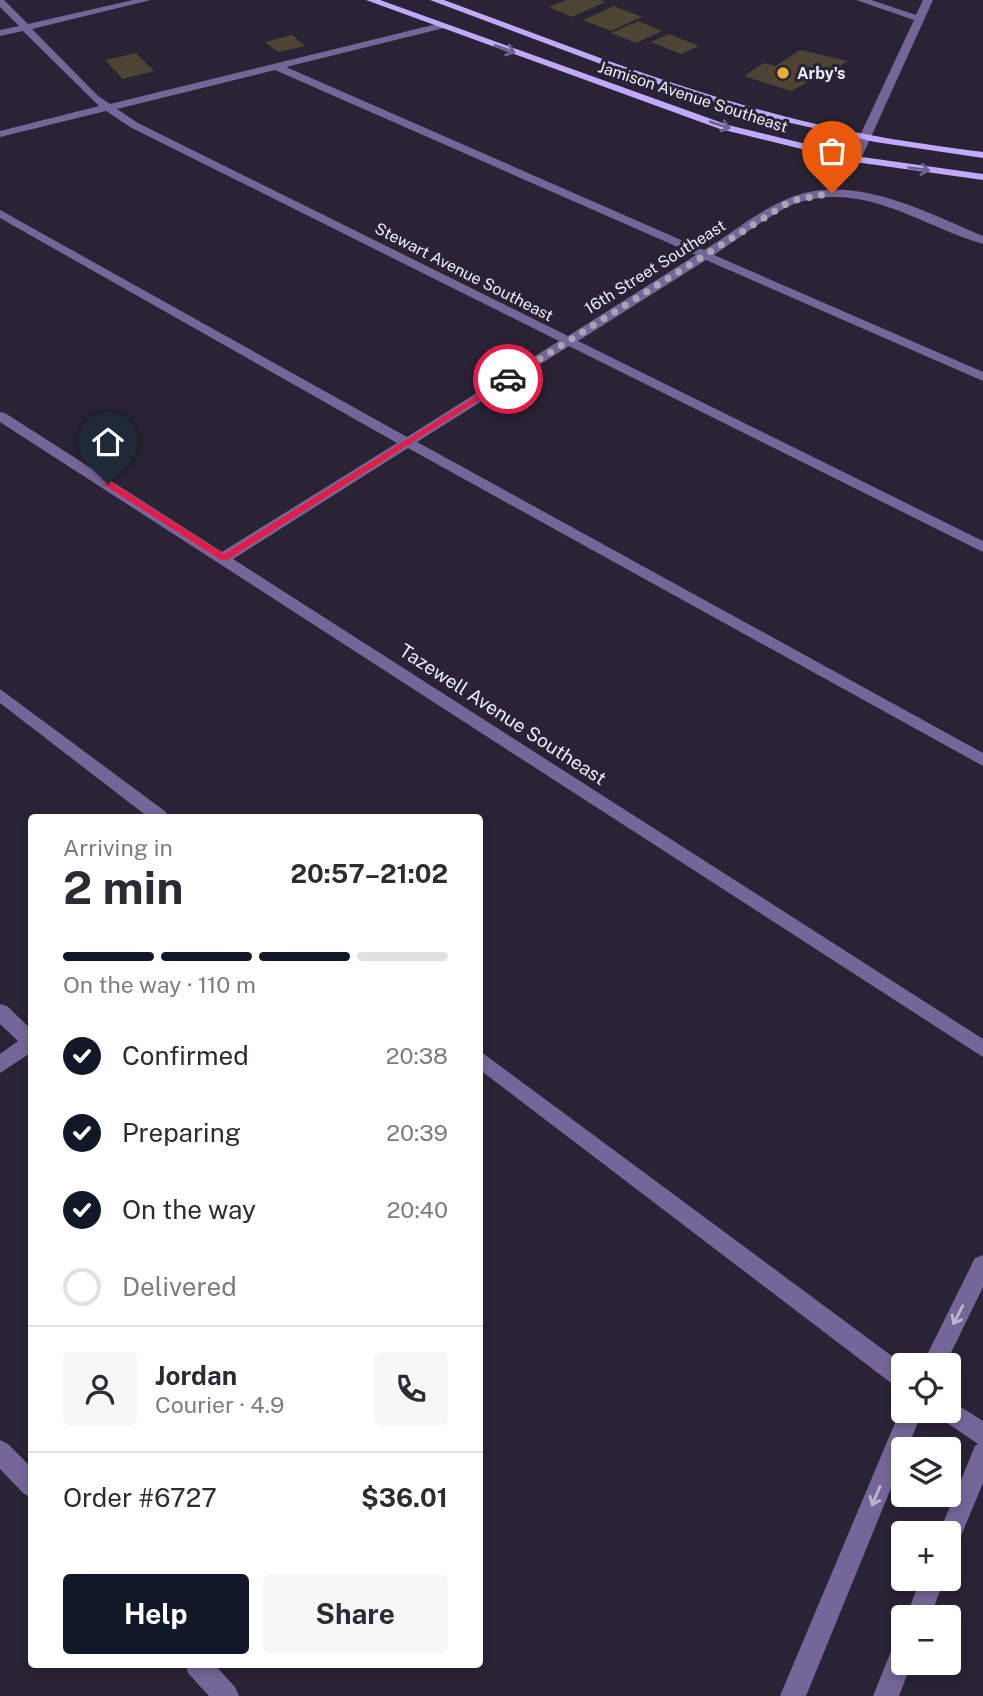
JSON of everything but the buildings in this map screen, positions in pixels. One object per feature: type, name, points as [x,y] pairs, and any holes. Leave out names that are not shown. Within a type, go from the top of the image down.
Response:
[{"type":"main road","name":"Jamison Avenue Southeast","points":[[371,0],[724,127],[855,159],[983,177]]},
{"type":"main road","name":"Jamison Avenue Southeast","points":[[435,0],[707,97],[779,118],[866,137],[983,155]]},
{"type":"street","points":[[0,33],[146,0]]},
{"type":"street","points":[[861,0],[920,19]]},
{"type":"street","points":[[855,159],[928,0]]},
{"type":"street","name":"Stewart Avenue Southeast","points":[[0,1],[107,108],[568,342],[983,547]]},
{"type":"street","points":[[0,135],[441,26]]},
{"type":"street","points":[[277,67],[983,377]]},
{"type":"street","name":"16th Street Southeast","points":[[224,558],[791,201],[832,193],[879,198],[983,240]]},
{"type":"street","points":[[0,213],[408,443],[983,760]]},
{"type":"street","name":"Tazewell Avenue Southeast","points":[[5,424],[224,558],[983,1049]]},
{"type":"street","points":[[0,695],[156,814]]},
{"type":"street","points":[[0,1012],[28,1038]]},
{"type":"street","points":[[0,1065],[28,1043]]},
{"type":"street","points":[[483,1061],[891,1369]]},
{"type":"street","points":[[939,1353],[983,1265]]},
{"type":"street","points":[[961,1419],[983,1435]]},
{"type":"street","points":[[793,1696],[907,1423]]},
{"type":"street","points":[[0,1452],[28,1482]]},
{"type":"street","points":[[956,1521],[983,1454]]},
{"type":"street","points":[[201,1668],[226,1696]]},
{"type":"street","points":[[886,1696],[894,1675]]},
{"type":"way so far","points":[[508,379],[791,201],[809,195],[832,193]]},
{"type":"place","name":"Arby's","points":[[783,73]]},
{"type":"route","points":[[108,484],[224,558],[508,379]]}]
